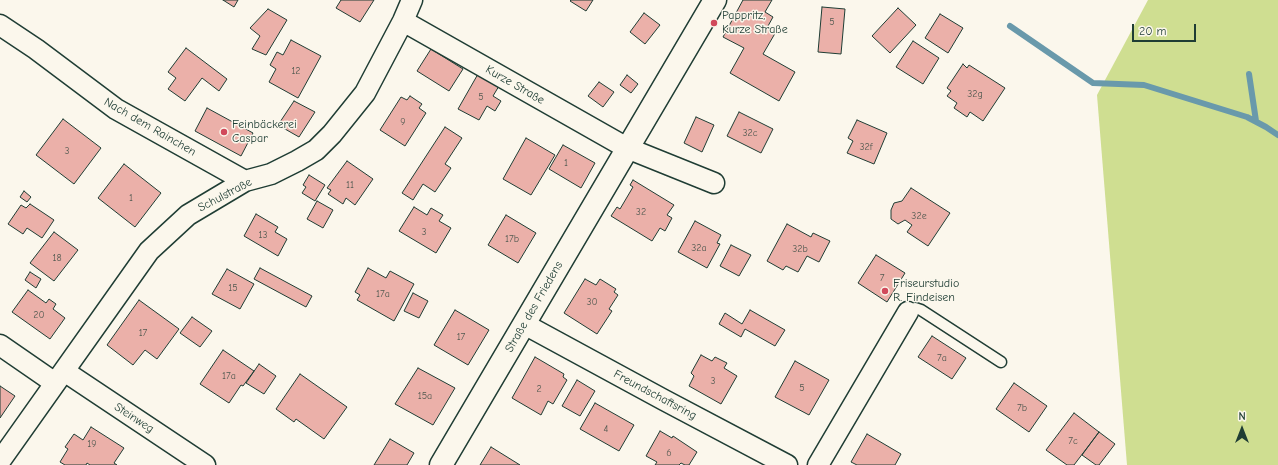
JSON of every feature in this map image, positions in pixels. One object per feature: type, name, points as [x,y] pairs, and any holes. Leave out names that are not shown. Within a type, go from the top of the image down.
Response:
[{"type":"street","name":"Schulstraße","points":[[0,461],[148,251],[188,215],[245,181],[271,174],[316,150],[332,134],[365,92],[404,21],[412,0]]},
{"type":"street","name":"Straße des Friedens","points":[[441,465],[715,0]]},
{"type":"street","name":"Kurze Straße","points":[[404,21],[627,148]]},
{"type":"street","name":"Nach dem Rainchen","points":[[0,25],[36,49],[116,109],[245,181]]},
{"type":"street","points":[[627,148],[714,183]]},
{"type":"street","points":[[818,465],[908,312]]},
{"type":"street","name":"Freundschaftsring","points":[[524,324],[787,465]]},
{"type":"street","points":[[0,344],[60,377]]},
{"type":"street","name":"Steinweg","points":[[60,377],[205,465]]},
{"type":"lane","points":[[908,312],[915,308],[921,310],[1001,362]]},
{"type":"green space","points":[[1148,0],[1278,0],[1278,465],[1127,465],[1097,95]]},
{"type":"building","points":[[223,0],[238,0],[234,7]]},
{"type":"building","points":[[341,0],[374,0],[360,22],[336,8]]},
{"type":"building","points":[[593,0],[586,11],[570,1]]},
{"type":"building","points":[[743,0],[772,0],[765,12],[773,17],[768,26],[777,30],[763,54],[795,72],[779,101],[730,73],[744,48],[723,37]]},
{"type":"building","points":[[822,7],[845,9],[841,54],[818,52]]},
{"type":"building","points":[[898,8],[916,25],[890,53],[872,36]]},
{"type":"building","points":[[268,9],[287,20],[266,55],[252,49],[260,36],[250,28]]},
{"type":"building","points":[[644,13],[660,25],[645,44],[630,32]]},
{"type":"building","points":[[940,14],[963,28],[948,53],[925,38]]},
{"type":"building","points":[[291,40],[321,56],[298,98],[269,82],[276,69],[270,65],[277,52],[283,55]]},
{"type":"building","points":[[913,41],[939,58],[923,84],[896,67]]},
{"type":"building","points":[[186,48],[227,79],[219,91],[202,78],[185,101],[168,89],[176,78],[168,72]]},
{"type":"building","points":[[431,49],[463,69],[449,91],[417,71]]},
{"type":"building","points":[[963,64],[967,68],[969,65],[1005,88],[983,121],[970,112],[967,117],[954,108],[957,103],[947,96],[951,91],[947,88]]},
{"type":"building","points":[[478,74],[499,86],[493,96],[501,101],[495,111],[487,106],[479,120],[458,109]]},
{"type":"building","points":[[627,75],[638,84],[631,93],[620,85]]},
{"type":"building","points":[[599,82],[614,92],[603,107],[588,96]]},
{"type":"building","points":[[410,96],[422,104],[419,108],[426,113],[405,146],[380,130],[401,97],[407,100]]},
{"type":"building","points":[[294,101],[315,112],[299,137],[278,125]]},
{"type":"building","name":"Feinbäckerei Caspar","points":[[207,108],[253,133],[241,156],[195,131]]},
{"type":"building","points":[[739,112],[773,129],[761,153],[727,136]]},
{"type":"building","points":[[696,117],[714,125],[702,152],[684,143]]},
{"type":"building","points":[[63,119],[101,148],[74,184],[36,155]]},
{"type":"building","points":[[857,120],[887,133],[874,164],[847,153],[853,141],[848,138]]},
{"type":"building","points":[[445,127],[462,138],[445,164],[451,168],[435,192],[423,184],[413,200],[402,193]]},
{"type":"building","points":[[526,138],[555,155],[531,195],[503,179]]},
{"type":"building","points":[[563,145],[595,163],[581,188],[549,169]]},
{"type":"building","points":[[347,161],[373,179],[355,205],[346,198],[343,204],[328,194],[331,190],[327,188]]},
{"type":"building","points":[[124,164],[161,193],[135,227],[98,198]]},
{"type":"building","points":[[309,175],[325,185],[315,201],[302,193],[306,187],[303,185]]},
{"type":"building","points":[[633,180],[674,205],[667,215],[672,218],[665,231],[660,228],[652,241],[611,216],[617,207],[620,209],[633,187],[630,185]]},
{"type":"building","points":[[911,188],[950,213],[928,246],[907,232],[912,225],[905,220],[898,224],[891,219],[891,210],[894,203],[902,201]]},
{"type":"building","points":[[24,191],[31,197],[27,202],[20,197]]},
{"type":"building","points":[[317,201],[333,210],[323,228],[307,219]]},
{"type":"building","points":[[30,204],[54,220],[42,238],[27,228],[23,234],[8,224],[21,205],[26,208]]},
{"type":"building","points":[[414,207],[427,215],[431,208],[443,215],[439,221],[451,228],[436,253],[399,231]]},
{"type":"building","points":[[256,214],[278,227],[275,232],[287,239],[278,256],[244,236]]},
{"type":"building","points":[[506,215],[536,233],[518,263],[488,245]]},
{"type":"building","points":[[695,221],[721,235],[717,243],[720,244],[707,268],[678,252]]},
{"type":"building","points":[[787,224],[811,237],[813,233],[830,241],[819,262],[807,256],[798,272],[786,266],[783,270],[767,261]]},
{"type":"building","points":[[54,232],[78,250],[54,281],[30,263]]},
{"type":"building","points":[[731,245],[751,255],[739,276],[720,266]]},
{"type":"building","points":[[876,255],[905,273],[887,302],[858,283]]},
{"type":"building","points":[[260,268],[312,296],[306,307],[254,279]]},
{"type":"building","points":[[368,268],[386,278],[390,271],[414,284],[394,321],[357,300],[360,295],[355,292]]},
{"type":"building","points":[[227,269],[254,284],[240,309],[212,294]]},
{"type":"building","points":[[30,272],[41,279],[36,288],[25,280]]},
{"type":"building","points":[[585,279],[596,285],[600,279],[616,289],[614,292],[618,295],[609,309],[612,311],[597,334],[564,313]]},
{"type":"building","points":[[28,290],[46,303],[49,299],[56,304],[53,309],[65,318],[50,339],[12,312]]},
{"type":"building","points":[[413,293],[428,301],[419,318],[404,311]]},
{"type":"building","points":[[139,300],[179,329],[157,359],[145,350],[133,365],[107,345]]},
{"type":"building","points":[[455,310],[489,330],[468,365],[434,345]]},
{"type":"building","points":[[750,310],[785,330],[775,346],[745,329],[741,337],[719,324],[725,313],[742,324]]},
{"type":"building","points":[[192,317],[212,331],[200,347],[180,333]]},
{"type":"building","points":[[932,336],[966,358],[952,379],[918,357]]},
{"type":"building","points":[[223,350],[254,371],[243,386],[241,385],[229,403],[200,384]]},
{"type":"building","points":[[701,355],[712,361],[715,357],[727,363],[724,368],[737,376],[721,404],[689,386],[694,376],[691,373]]},
{"type":"building","points":[[535,357],[564,374],[563,377],[567,380],[553,404],[548,401],[541,415],[512,398]]},
{"type":"building","points":[[795,361],[829,380],[809,415],[775,397]]},
{"type":"building","points":[[259,364],[276,376],[264,394],[246,383]]},
{"type":"building","points":[[418,368],[455,388],[433,425],[395,404]]},
{"type":"building","points":[[300,374],[347,407],[324,439],[296,419],[294,422],[276,409]]},
{"type":"building","points":[[577,380],[595,391],[580,416],[562,406]]},
{"type":"building","points":[[1014,383],[1047,406],[1029,432],[996,409]]},
{"type":"building","points":[[0,386],[15,396],[0,418]]},
{"type":"building","points":[[595,403],[634,425],[619,451],[580,429]]},
{"type":"building","points":[[1074,413],[1099,432],[1074,465],[1067,465],[1046,450]]},
{"type":"building","points":[[91,427],[124,448],[114,463],[117,465],[90,465],[87,463],[86,465],[65,465],[60,462],[68,449],[65,447],[74,434],[83,440]]},
{"type":"building","points":[[660,431],[672,438],[673,436],[697,452],[689,465],[681,463],[679,465],[655,465],[657,462],[646,456]]},
{"type":"building","points":[[1099,432],[1115,444],[1099,465],[1096,465],[1082,455]]},
{"type":"building","points":[[867,434],[901,454],[895,465],[857,465],[851,462]]},
{"type":"building","points":[[390,439],[414,453],[407,465],[374,465]]},
{"type":"building","points":[[491,447],[520,465],[480,465]]},
{"type":"waterway","points":[[1010,26],[1093,83],[1144,85],[1247,117],[1278,135]]},
{"type":"waterway","points":[[1249,74],[1256,121]]},
{"type":"place","name":"Pappritz, Kurze Straße","points":[[714,23]]},
{"type":"place","name":"Feinbäckerei Caspar","points":[[224,132]]},
{"type":"place","name":"Friseurstudio R. Findeisen","points":[[885,291]]}]
